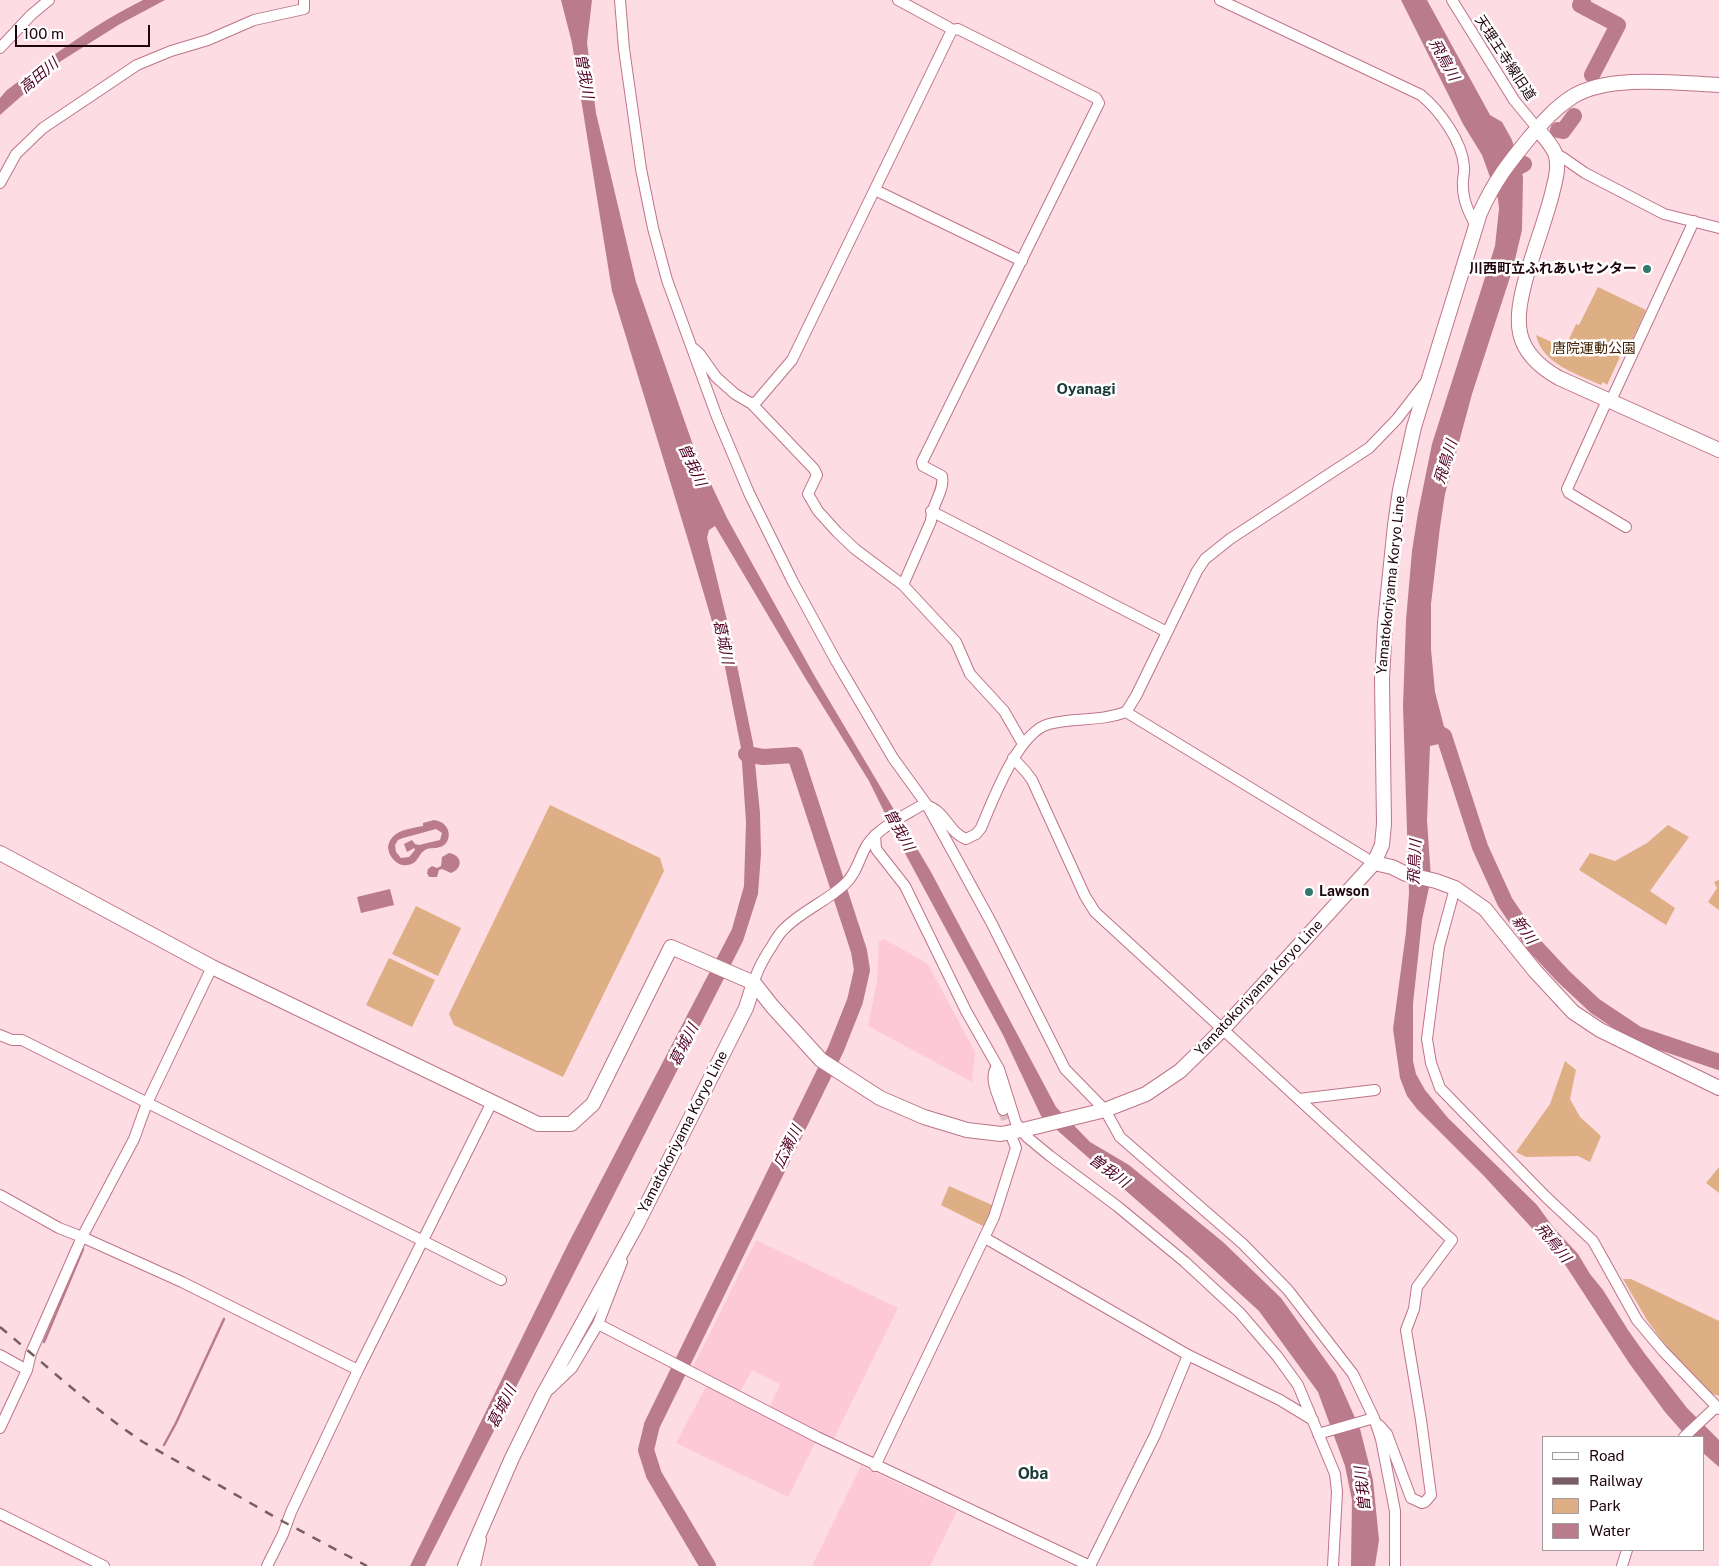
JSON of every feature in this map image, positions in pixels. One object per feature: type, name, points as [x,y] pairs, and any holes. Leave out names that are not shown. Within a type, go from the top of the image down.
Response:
[{"type":"main road","name":"Yamatokoriyama Koryo Line","points":[[749,982],[821,1060],[840,1073],[880,1098],[924,1117],[967,1130],[1001,1134],[1100,1111],[1146,1094],[1180,1071],[1223,1030],[1374,863],[1382,845],[1384,824],[1382,679],[1385,622],[1395,525],[1414,427],[1478,219],[1490,191],[1500,174],[1523,144],[1546,118],[1572,97],[1595,88],[1633,82],[1719,85]]},
{"type":"main road","points":[[1537,128],[1555,154],[1557,172],[1548,210],[1520,301],[1518,323],[1527,351],[1536,362],[1559,378],[1719,450]]},
{"type":"main road","points":[[0,853],[212,967],[538,1124],[571,1124],[593,1104],[671,947],[749,982]]},
{"type":"main road","points":[[1374,863],[1455,888],[1485,909],[1534,971],[1573,1012],[1600,1030],[1719,1088]]},
{"type":"main road","name":"Yamatokoriyama Koryo Line","points":[[465,1566],[512,1458],[543,1395],[636,1226],[746,1008],[749,982]]},
{"type":"street","points":[[0,48],[31,15],[50,0]]},
{"type":"street","points":[[0,183],[16,154],[43,128],[137,65],[171,50],[208,40],[254,20],[304,9],[304,0]]},
{"type":"street","points":[[620,0],[628,83],[653,228],[667,280],[717,417],[749,493],[793,582],[836,661],[893,758],[924,805],[991,922],[1065,1069],[1120,1137],[1243,1244],[1288,1290],[1353,1374],[1370,1419],[1381,1439],[1395,1511],[1394,1566]]},
{"type":"street","points":[[898,0],[952,30],[958,29],[1096,98],[1099,103],[922,462],[924,466],[942,476],[943,482],[931,511],[931,521],[903,586]]},
{"type":"street","points":[[1220,0],[1421,95],[1454,134],[1459,144],[1464,166],[1462,185],[1466,209],[1478,219]]},
{"type":"street","name":"天理王寺線旧道","points":[[1452,0],[1514,100],[1537,128]]},
{"type":"street","points":[[752,404],[757,401],[792,360],[952,30]]},
{"type":"street","points":[[1555,154],[1585,173],[1664,214],[1719,228]]},
{"type":"street","points":[[875,190],[1022,261]]},
{"type":"street","points":[[1626,527],[1568,493],[1567,490],[1694,221]]},
{"type":"street","points":[[691,345],[716,377],[735,394],[752,404],[814,469],[817,475],[808,494],[818,511],[855,550],[903,586],[956,642],[970,674],[1004,711],[1023,744]]},
{"type":"street","points":[[924,805],[938,810],[957,836],[966,839],[976,834],[980,828],[1013,758],[1023,744],[1041,728],[1048,724],[1104,719],[1126,712],[1136,696],[1197,570],[1205,560],[1230,539],[1369,448],[1397,420],[1429,376]]},
{"type":"street","points":[[1397,420],[1405,420],[1414,427]]},
{"type":"street","points":[[931,511],[1167,632]]},
{"type":"street","points":[[1126,712],[1374,863]]},
{"type":"street","points":[[1013,758],[1032,780],[1085,896],[1095,912],[1452,1240],[1417,1288],[1414,1309],[1406,1330],[1431,1495],[1425,1502],[1422,1503],[1411,1498],[1387,1434],[1370,1419]]},
{"type":"street","points":[[749,982],[756,975],[782,931],[796,918],[829,897],[854,874],[866,846],[875,835],[924,805]]},
{"type":"street","points":[[875,835],[876,849],[905,886],[966,1011],[997,1066],[1020,1131],[1117,1206],[1185,1262],[1240,1313],[1277,1356],[1298,1385],[1321,1434],[1335,1474],[1337,1492],[1333,1566]]},
{"type":"street","points":[[1455,888],[1439,947],[1427,1039],[1431,1063],[1440,1088],[1546,1197],[1593,1241],[1637,1320],[1663,1351],[1717,1408],[1685,1436]]},
{"type":"street","points":[[0,1428],[27,1370],[30,1352],[82,1237],[134,1139],[146,1103],[212,967]]},
{"type":"street","points":[[0,1034],[12,1040],[22,1040],[501,1280]]},
{"type":"street","points":[[997,1066],[993,1078],[1003,1110]]},
{"type":"street","points":[[1299,1099],[1375,1090]]},
{"type":"street","points":[[267,1566],[358,1370],[492,1102]]},
{"type":"street","points":[[875,1466],[972,1261],[985,1238],[994,1217],[1020,1131]]},
{"type":"street","points":[[0,1196],[59,1228],[182,1282],[358,1370]]},
{"type":"street","points":[[543,1395],[572,1368],[598,1324],[636,1226]]},
{"type":"street","points":[[985,1238],[1188,1355],[1280,1400],[1313,1420]]},
{"type":"street","points":[[598,1324],[875,1466],[1090,1566],[1155,1435],[1188,1355]]},
{"type":"street","points":[[0,1355],[27,1370]]},
{"type":"street","points":[[1321,1434],[1370,1419]]},
{"type":"street","points":[[0,1514],[104,1566]]},
{"type":"street","points":[[475,1566],[486,1517]]},
{"type":"street","points":[[1622,1566],[1627,1551]]},
{"type":"shaded area","points":[[884,939],[928,964],[975,1052],[972,1082],[868,1026],[877,981],[879,942]]},
{"type":"shaded area","points":[[756,1240],[898,1308],[833,1440],[769,1408],[780,1384],[752,1370],[739,1394],[692,1369]]},
{"type":"shaded area","points":[[707,1385],[816,1441],[788,1497],[676,1443]]},
{"type":"shaded area","points":[[861,1466],[957,1511],[930,1566],[812,1566]]},
{"type":"green space","name":"唐院運動公園","points":[[1598,287],[1646,310],[1629,347],[1625,346],[1607,385],[1603,382],[1601,385],[1582,377],[1553,361],[1545,353],[1536,335],[1565,348],[1576,324],[1579,325]]},
{"type":"green space","points":[[550,805],[660,858],[664,871],[563,1077],[454,1025],[449,1014]]},
{"type":"green space","points":[[1668,825],[1689,837],[1650,891],[1675,908],[1666,925],[1579,870],[1590,853],[1615,861],[1647,843]]},
{"type":"green space","points":[[1719,880],[1719,910],[1708,902],[1717,888],[1714,882]]},
{"type":"green space","points":[[416,906],[461,928],[438,976],[392,954]]},
{"type":"green space","points":[[389,958],[435,980],[412,1027],[366,1005]]},
{"type":"green space","points":[[1565,1061],[1576,1070],[1570,1099],[1580,1117],[1601,1136],[1590,1162],[1578,1156],[1526,1157],[1516,1152],[1550,1104]]},
{"type":"green space","points":[[1719,1167],[1719,1193],[1706,1183]]},
{"type":"green space","points":[[949,1186],[992,1205],[985,1227],[941,1205]]},
{"type":"green space","points":[[1623,1279],[1631,1279],[1719,1321],[1719,1396],[1706,1392],[1674,1357],[1647,1320]]},
{"type":"water","name":"高田川","points":[[143,0],[165,0],[120,24],[61,61],[0,115],[0,98],[7,90],[90,30]]},
{"type":"water","points":[[561,0],[592,0],[587,43],[596,113],[636,282],[694,448],[727,518],[814,675],[931,872],[1056,1107],[1090,1142],[1129,1165],[1223,1242],[1281,1298],[1336,1375],[1360,1429],[1373,1480],[1379,1540],[1375,1566],[1351,1566],[1352,1500],[1345,1466],[1318,1392],[1259,1311],[1041,1116],[1003,1035],[900,844],[869,781],[715,526],[709,530],[707,538],[732,641],[753,743],[760,813],[761,854],[758,894],[743,941],[425,1566],[410,1566],[568,1244],[732,929],[744,886],[746,822],[741,748],[724,662],[612,291],[572,43]]},
{"type":"water","points":[[1401,0],[1427,0],[1490,115],[1502,122],[1512,140],[1523,177],[1522,230],[1513,268],[1472,394],[1445,494],[1440,527],[1431,604],[1431,649],[1435,692],[1448,742],[1430,746],[1427,820],[1431,878],[1422,920],[1413,1004],[1413,1061],[1416,1074],[1425,1090],[1448,1118],[1537,1205],[1553,1227],[1578,1254],[1645,1354],[1687,1408],[1719,1440],[1719,1467],[1704,1454],[1704,1436],[1686,1436],[1665,1412],[1629,1363],[1564,1263],[1484,1176],[1417,1109],[1407,1096],[1400,1078],[1393,1029],[1406,932],[1409,893],[1403,706],[1406,620],[1412,551],[1432,444],[1495,246],[1499,209],[1498,199],[1482,155],[1463,124]]},
{"type":"water","points":[[434,820],[446,826],[449,837],[447,842],[443,846],[425,850],[415,862],[405,865],[397,863],[389,852],[390,841],[401,831],[423,826],[423,823]],"holes":[[[436,829],[442,833],[440,840],[419,845],[415,844],[412,840],[404,844],[407,852],[414,848],[415,850],[409,857],[401,858],[396,852],[395,845],[398,840]]]},
{"type":"water","points":[[449,853],[457,856],[459,859],[460,865],[458,868],[451,873],[442,869],[439,870],[437,877],[429,877],[428,869],[432,866],[437,868],[441,866],[442,857]]},
{"type":"water","points":[[390,889],[394,905],[361,913],[357,897]]},
{"type":"waterway","points":[[1583,0],[1580,5],[1618,25],[1592,75]]},
{"type":"waterway","points":[[1558,130],[1563,131],[1574,116]]},
{"type":"waterway","name":"飛鳥川","points":[[1508,173],[1524,164]]},
{"type":"waterway","name":"新川","points":[[1430,729],[1444,736],[1480,847],[1505,902],[1534,945],[1595,1006],[1637,1034],[1719,1062]]},
{"type":"waterway","name":"広瀬川","points":[[708,1566],[654,1475],[646,1450],[652,1425],[836,1049],[855,1001],[862,970],[859,951],[795,755],[763,757],[746,754]]},
{"type":"waterway","points":[[44,1342],[83,1249]]},
{"type":"waterway","points":[[164,1445],[224,1319]]},
{"type":"tunnel","points":[[1003,1110],[1011,1135]]},
{"type":"railway","points":[[0,1327],[88,1401],[143,1442],[282,1521],[367,1566]]},
{"type":"place","name":"川西町立ふれあいセンター","points":[[1647,269]]},
{"type":"place","name":"Lawson","points":[[1309,892]]},
{"type":"district","name":"Oyanagi","points":[[1086,389]]},
{"type":"district","name":"Oba","points":[[1033,1474]]},
{"type":"water label","name":"曽我川","points":[[584,76]]},
{"type":"water label","name":"曽我川","points":[[692,465]]},
{"type":"water label","name":"葛城川","points":[[723,642]]},
{"type":"water label","name":"曽我川","points":[[899,830]]},
{"type":"water label","name":"葛城川","points":[[684,1045]]},
{"type":"water label","name":"曽我川","points":[[1109,1171]]},
{"type":"water label","name":"葛城川","points":[[502,1407]]},
{"type":"water label","name":"曽我川","points":[[1363,1489]]}]
